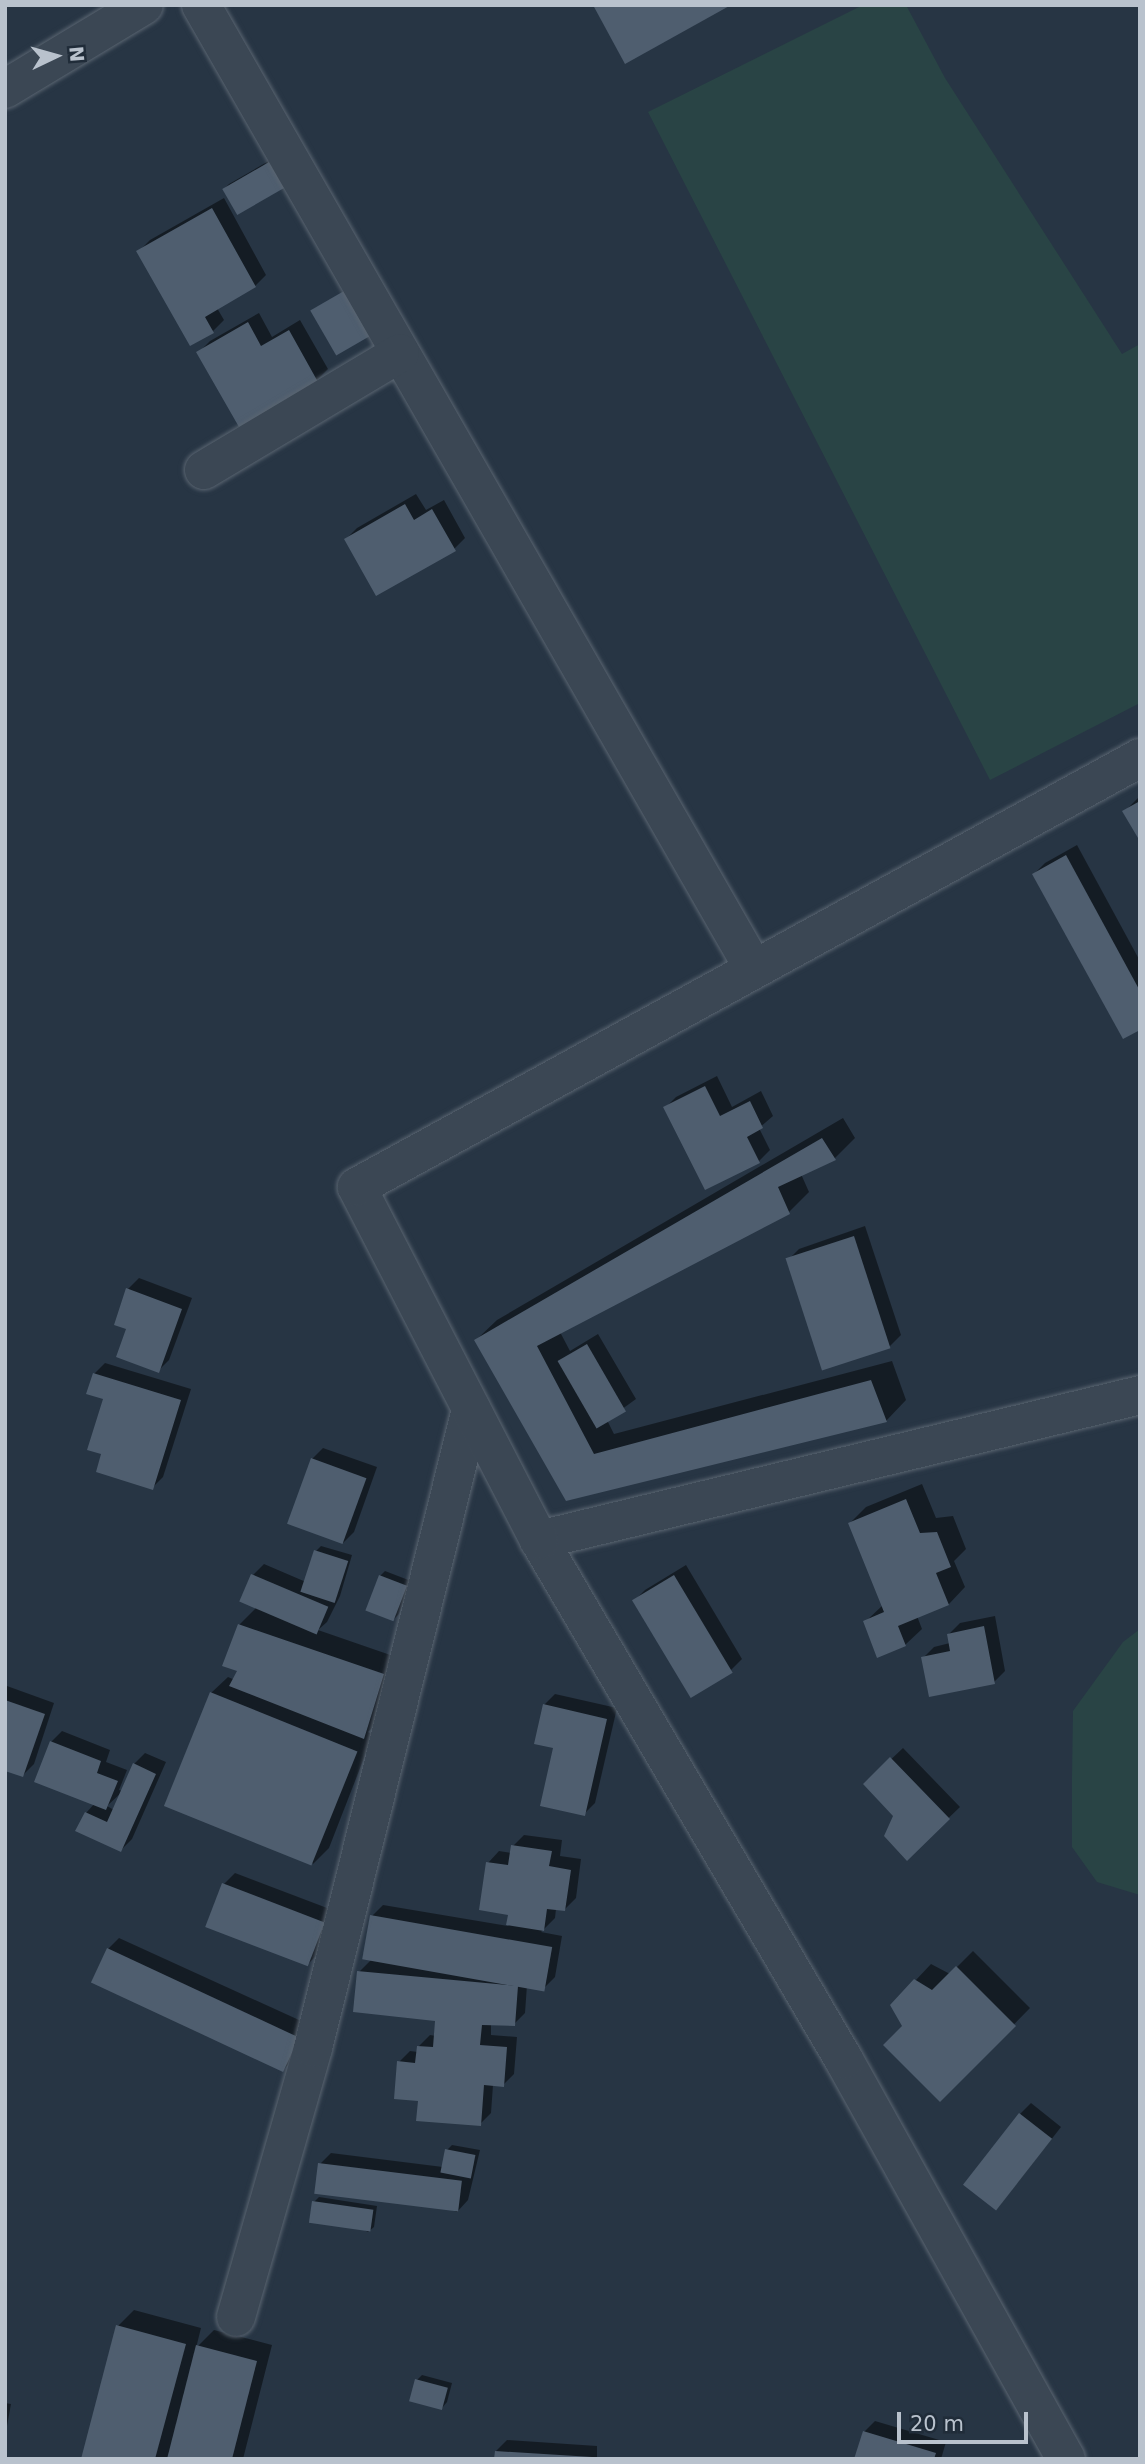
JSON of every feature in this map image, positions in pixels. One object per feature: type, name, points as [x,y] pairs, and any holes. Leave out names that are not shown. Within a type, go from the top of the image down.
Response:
[{"type":"street","points":[[5,89],[145,5]]},
{"type":"street","points":[[201,5],[754,969]]},
{"type":"street","points":[[204,470],[400,353]]},
{"type":"street","points":[[1066,2459],[844,2060],[539,1540],[357,1187],[1140,758]]},
{"type":"street","points":[[539,1540],[1140,1395]]},
{"type":"street","points":[[236,2317],[313,2048],[471,1409]]},
{"type":"green space","points":[[863,5],[906,5],[945,78],[1122,354],[1140,344],[1140,703],[990,780],[648,112]]},
{"type":"green space","points":[[1140,1629],[1140,1895],[1097,1882],[1072,1847],[1072,1777],[1073,1711],[1123,1642]]},
{"type":"building","points":[[593,5],[731,5],[625,64]]},
{"type":"building","points":[[269,162],[284,188],[237,215],[222,189]]},
{"type":"building","points":[[212,208],[256,287],[205,317],[214,333],[190,346],[136,251]]},
{"type":"building","points":[[344,291],[370,336],[336,356],[310,310]]},
{"type":"building","points":[[248,322],[261,346],[289,330],[318,382],[239,427],[196,352]]},
{"type":"building","points":[[405,504],[414,520],[432,509],[456,551],[376,596],[344,539]]},
{"type":"building","points":[[1140,801],[1140,837],[1138,838],[1122,811]]},
{"type":"building","points":[[1066,855],[1140,991],[1140,1030],[1123,1039],[1032,874]]},
{"type":"building","points":[[705,1086],[720,1116],[750,1101],[763,1128],[747,1137],[760,1163],[705,1190],[663,1107]]},
{"type":"building","points":[[822,1138],[836,1160],[778,1187],[790,1214],[537,1346],[594,1454],[871,1380],[887,1422],[566,1501],[474,1340]]},
{"type":"building","points":[[854,1236],[890,1348],[822,1370],[786,1258]]},
{"type":"building","points":[[126,1288],[182,1309],[159,1373],[116,1357],[126,1329],[114,1325]]},
{"type":"building","points":[[587,1344],[626,1412],[597,1429],[558,1361]]},
{"type":"building","points":[[93,1373],[181,1400],[153,1490],[96,1472],[101,1454],[87,1450],[103,1399],[86,1394]]},
{"type":"building","points":[[311,1458],[366,1478],[343,1544],[287,1524]]},
{"type":"building","points":[[906,1499],[920,1533],[937,1532],[951,1567],[936,1573],[949,1605],[898,1626],[906,1646],[877,1658],[863,1621],[884,1612],[848,1523]]},
{"type":"building","points":[[314,1550],[348,1561],[335,1603],[300,1592]]},
{"type":"building","points":[[251,1574],[328,1607],[317,1634],[239,1602]]},
{"type":"building","points":[[379,1575],[407,1586],[393,1621],[365,1610]]},
{"type":"building","points":[[674,1575],[733,1673],[691,1698],[632,1600]]},
{"type":"building","points":[[238,1624],[384,1674],[364,1739],[229,1686],[237,1671],[222,1666]]},
{"type":"building","points":[[984,1626],[995,1684],[929,1697],[921,1657],[950,1651],[947,1634]]},
{"type":"building","points":[[210,1692],[357,1752],[311,1866],[164,1806]]},
{"type":"building","points":[[5,1700],[45,1714],[23,1777],[5,1771]]},
{"type":"building","points":[[543,1704],[607,1719],[585,1816],[540,1806],[553,1748],[534,1744]]},
{"type":"building","points":[[50,1741],[101,1761],[97,1773],[118,1781],[106,1810],[34,1782]]},
{"type":"building","points":[[890,1757],[950,1819],[907,1861],[884,1836],[893,1816],[863,1784]]},
{"type":"building","points":[[133,1763],[156,1774],[121,1852],[75,1831],[85,1812],[107,1822]]},
{"type":"building","points":[[511,1845],[552,1851],[549,1866],[571,1870],[565,1911],[547,1909],[544,1931],[506,1925],[508,1915],[479,1910],[486,1862],[508,1865]]},
{"type":"building","points":[[222,1883],[325,1922],[308,1966],[205,1927]]},
{"type":"building","points":[[370,1915],[552,1947],[544,1991],[362,1959]]},
{"type":"building","points":[[107,1948],[299,2038],[283,2072],[91,1982]]},
{"type":"building","points":[[956,1966],[1016,2026],[940,2102],[883,2045],[902,2026],[890,2005],[914,1979],[932,1990]]},
{"type":"building","points":[[357,1971],[518,1986],[515,2026],[482,2025],[480,2045],[507,2047],[504,2087],[484,2085],[481,2126],[416,2121],[418,2101],[394,2099],[397,2061],[415,2063],[417,2046],[433,2047],[435,2021],[353,2012]]},
{"type":"building","points":[[1019,2113],[1052,2139],[996,2211],[963,2185]]},
{"type":"building","points":[[445,2149],[475,2155],[471,2178],[440,2173]]},
{"type":"building","points":[[318,2163],[462,2181],[458,2211],[314,2194]]},
{"type":"building","points":[[312,2201],[373,2210],[370,2231],[309,2223]]},
{"type":"building","points":[[116,2325],[186,2344],[155,2459],[81,2459]]},
{"type":"building","points":[[196,2345],[257,2361],[232,2459],[167,2459]]},
{"type":"building","points":[[415,2379],[448,2388],[442,2410],[409,2401]]},
{"type":"building","points":[[863,2431],[936,2453],[934,2459],[854,2459]]},
{"type":"building","points":[[495,2451],[592,2457],[592,2459],[494,2459]]}]
